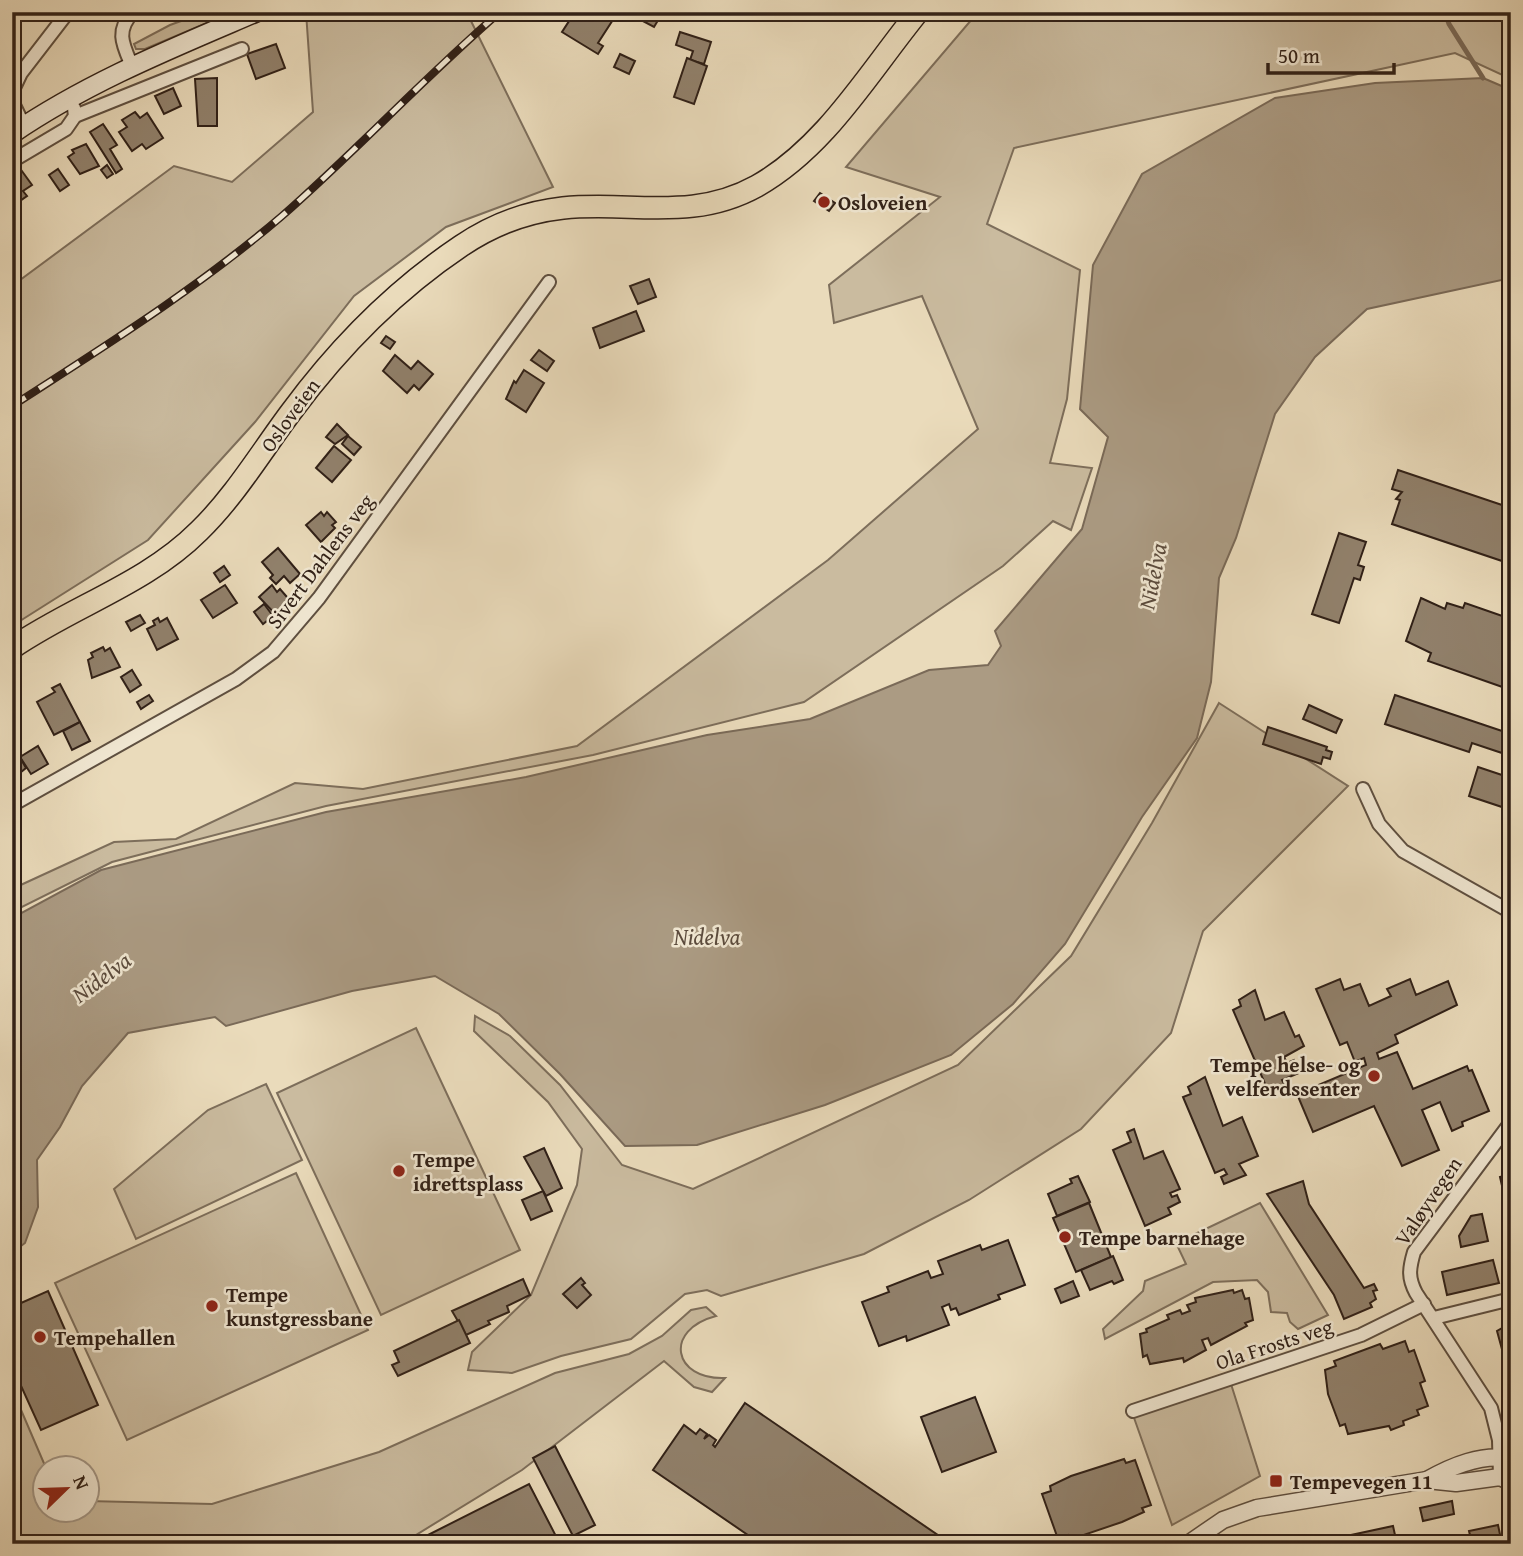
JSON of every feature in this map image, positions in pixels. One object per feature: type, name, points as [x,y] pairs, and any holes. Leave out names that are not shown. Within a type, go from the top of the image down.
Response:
[{"type":"highway","name":"Osloveien","points":[[12,648],[52,623],[132,582],[184,545],[225,501],[348,341],[417,278],[462,246],[507,221],[541,211],[588,207],[679,209],[727,199],[754,187],[803,153],[918,12]]},
{"type":"main road","points":[[18,130],[70,98],[132,66],[257,12]]},
{"type":"street","points":[[12,92],[21,72],[68,12]]},
{"type":"street","points":[[132,66],[121,34],[124,23],[133,12]]},
{"type":"street","points":[[12,161],[66,129],[75,116],[242,50]]},
{"type":"street","points":[[70,98],[75,116]]},
{"type":"street","points":[[12,102],[18,130]]},
{"type":"street","name":"Sivert Dahlens veg","points":[[12,805],[236,679],[273,652],[319,598],[549,282]]},
{"type":"street","points":[[1363,789],[1379,824],[1403,851],[1511,912]]},
{"type":"street","name":"Valøyvegen","points":[[1427,1480],[1456,1483],[1505,1480],[1505,1458],[1491,1408],[1410,1281],[1409,1269],[1414,1252],[1511,1122]]},
{"type":"street","points":[[1434,1318],[1511,1299]]},
{"type":"street","name":"Ola Frosts veg","points":[[1133,1411],[1361,1335],[1424,1304]]},
{"type":"street","points":[[1188,1544],[1223,1520],[1257,1508],[1427,1480],[1454,1465],[1505,1458]]},
{"type":"shaded area","points":[[206,12],[233,12],[145,49],[136,49],[134,44],[170,25]]},
{"type":"shaded area","points":[[306,12],[479,12],[470,19],[553,187],[446,227],[354,296],[255,422],[148,540],[12,626],[12,286],[174,166],[232,182],[313,112]]},
{"type":"shaded area","points":[[978,12],[1511,12],[1511,79],[1455,53],[1014,148],[987,224],[1080,270],[1067,399],[1050,463],[1092,468],[1071,530],[1053,521],[1003,566],[804,702],[593,755],[326,806],[112,862],[12,912],[12,889],[114,842],[176,839],[295,783],[363,789],[577,746],[828,560],[978,429],[922,296],[834,323],[829,285],[940,197],[846,167]]},
{"type":"shaded area","points":[[1219,703],[1348,786],[1203,931],[1171,1033],[1081,1129],[969,1200],[864,1254],[721,1296],[707,1290],[685,1294],[631,1339],[561,1356],[512,1373],[468,1370],[472,1352],[531,1295],[577,1185],[582,1149],[548,1102],[474,1031],[475,1016],[510,1036],[560,1085],[622,1165],[693,1189],[958,1065],[1071,956],[1152,823]]},
{"type":"shaded area","name":"Tempe idrettsplass","points":[[416,1028],[520,1250],[381,1315],[277,1093]]},
{"type":"shaded area","points":[[266,1084],[302,1160],[136,1239],[114,1189],[208,1110]]},
{"type":"shaded area","name":"Tempe kunstgressbane","points":[[296,1173],[368,1330],[127,1440],[55,1283]]},
{"type":"shaded area","points":[[1260,1203],[1328,1315],[1298,1329],[1290,1322],[1287,1313],[1271,1312],[1268,1292],[1257,1280],[1213,1282],[1105,1339],[1103,1329],[1143,1291],[1145,1281],[1186,1264],[1176,1243]]},
{"type":"shaded area","points":[[706,1307],[716,1316],[699,1323],[688,1332],[682,1342],[681,1353],[685,1363],[694,1371],[725,1378],[712,1392],[694,1387],[664,1361],[522,1470],[411,1538],[395,1544],[12,1544],[12,1389],[40,1454],[32,1454],[32,1524],[102,1524],[102,1501],[212,1504],[379,1452],[555,1373],[629,1354],[662,1336],[691,1310]]},
{"type":"shaded area","points":[[1231,1384],[1260,1476],[1172,1525],[1133,1415]]},
{"type":"water","name":"Nidelva","points":[[1483,78],[1511,90],[1511,278],[1367,309],[1315,357],[1275,414],[1236,538],[1219,578],[1211,682],[1197,738],[1142,817],[1065,944],[1013,1004],[951,1055],[825,1105],[697,1145],[625,1146],[560,1074],[499,1014],[435,976],[352,991],[226,1026],[215,1017],[128,1033],[82,1086],[60,1127],[37,1160],[38,1207],[25,1243],[12,1253],[12,918],[101,870],[326,812],[526,777],[707,735],[810,719],[929,670],[988,665],[1001,646],[995,631],[1082,529],[1108,437],[1080,409],[1093,265],[1142,174],[1275,98],[1375,83]]},
{"type":"building","points":[[575,12],[584,18],[588,12],[618,12],[598,43],[603,46],[598,54],[562,32]]},
{"type":"building","points":[[626,12],[663,12],[654,27]]},
{"type":"building","points":[[680,32],[711,42],[704,64],[690,60],[693,51],[676,45]]},
{"type":"building","points":[[276,44],[285,68],[256,79],[247,54]]},
{"type":"building","points":[[620,54],[635,61],[629,74],[614,67]]},
{"type":"building","points":[[687,58],[707,66],[694,104],[674,97]]},
{"type":"building","points":[[217,78],[217,126],[198,126],[195,79]]},
{"type":"building","points":[[173,88],[181,106],[164,114],[155,96]]},
{"type":"building","points":[[135,112],[140,118],[147,113],[163,138],[146,149],[142,144],[132,151],[119,132],[127,127],[122,120]]},
{"type":"building","points":[[103,124],[117,145],[110,149],[122,169],[116,173],[90,132]]},
{"type":"building","points":[[86,144],[99,166],[80,174],[68,157],[74,153],[72,150]]},
{"type":"building","points":[[107,165],[113,174],[107,178],[101,170]]},
{"type":"building","points":[[19,167],[32,185],[23,191],[27,196],[17,203],[12,195],[12,171]]},
{"type":"building","points":[[58,169],[69,185],[60,191],[49,175]]},
{"type":"building","name":"Osloveien","points":[[820,193],[835,203],[829,211],[814,201]]},
{"type":"building","points":[[12,207],[19,217],[12,222]]},
{"type":"building","points":[[649,279],[656,297],[638,304],[630,286]]},
{"type":"building","points":[[636,311],[644,331],[600,348],[593,328]]},
{"type":"building","points":[[386,336],[395,342],[390,349],[381,343]]},
{"type":"building","points":[[539,350],[554,361],[547,371],[531,360]]},
{"type":"building","points":[[395,355],[411,369],[418,361],[433,374],[419,390],[414,385],[407,393],[383,371]]},
{"type":"building","points":[[524,370],[544,383],[526,412],[506,399],[514,381],[516,383]]},
{"type":"building","points":[[337,424],[348,435],[335,444],[326,437]]},
{"type":"building","points":[[348,436],[361,447],[354,455],[342,444]]},
{"type":"building","points":[[334,446],[351,460],[332,482],[316,468]]},
{"type":"building","points":[[1398,470],[1511,508],[1511,564],[1392,524],[1400,500],[1396,499],[1402,492],[1392,489]]},
{"type":"building","points":[[321,512],[324,516],[327,512],[336,522],[332,525],[335,528],[321,542],[306,525]]},
{"type":"building","points":[[1339,533],[1366,542],[1358,565],[1364,567],[1360,580],[1354,578],[1339,623],[1312,614]]},
{"type":"building","points":[[278,548],[300,574],[290,583],[284,576],[276,584],[270,578],[273,575],[262,562]]},
{"type":"building","points":[[224,566],[230,575],[220,582],[214,573]]},
{"type":"building","points":[[225,585],[237,603],[213,618],[201,600]]},
{"type":"building","points":[[272,585],[277,592],[280,589],[293,604],[278,617],[259,597]]},
{"type":"building","points":[[1421,598],[1445,609],[1447,603],[1463,608],[1465,603],[1511,619],[1511,690],[1428,661],[1431,653],[1406,641]]},
{"type":"building","points":[[264,604],[273,616],[263,624],[254,612]]},
{"type":"building","points":[[140,615],[145,623],[131,631],[126,622]]},
{"type":"building","points":[[158,618],[160,622],[167,618],[178,639],[157,650],[147,629],[155,625],[153,621]]},
{"type":"building","points":[[103,647],[105,651],[110,648],[120,667],[92,678],[88,660],[93,657],[91,653]]},
{"type":"building","points":[[132,670],[141,685],[130,692],[121,677]]},
{"type":"building","points":[[60,684],[80,722],[54,735],[37,702],[55,692],[52,688]]},
{"type":"building","points":[[149,695],[153,701],[141,709],[137,702]]},
{"type":"building","points":[[1395,695],[1511,734],[1511,756],[1472,743],[1469,752],[1385,724]]},
{"type":"building","points":[[1309,705],[1342,720],[1336,733],[1303,719]]},
{"type":"building","points":[[80,722],[90,741],[72,750],[63,731]]},
{"type":"building","points":[[1268,727],[1327,747],[1326,750],[1332,752],[1330,759],[1323,757],[1321,764],[1263,744]]},
{"type":"building","points":[[38,746],[48,764],[31,774],[20,757]]},
{"type":"building","points":[[14,747],[26,768],[15,777],[19,784],[12,788]]},
{"type":"building","points":[[1478,767],[1511,778],[1511,810],[1469,796]]},
{"type":"building","name":"Tempe helse- og velferdssenter","points":[[1340,979],[1344,990],[1360,984],[1369,1006],[1391,996],[1387,989],[1410,979],[1416,995],[1448,981],[1457,1005],[1395,1035],[1398,1043],[1377,1053],[1379,1059],[1397,1052],[1413,1089],[1467,1066],[1469,1071],[1472,1070],[1489,1111],[1462,1122],[1463,1126],[1452,1131],[1440,1102],[1422,1110],[1439,1150],[1402,1166],[1374,1106],[1313,1132],[1297,1094],[1366,1065],[1364,1058],[1355,1062],[1347,1042],[1340,1045],[1316,989]]},
{"type":"building","points":[[1255,990],[1265,1020],[1284,1012],[1295,1037],[1299,1035],[1304,1046],[1284,1057],[1287,1063],[1294,1060],[1299,1073],[1282,1080],[1285,1086],[1269,1093],[1233,1010],[1241,1006],[1239,1000]]},
{"type":"building","points":[[1205,1077],[1223,1126],[1242,1117],[1258,1156],[1239,1164],[1246,1175],[1224,1184],[1221,1177],[1227,1174],[1224,1169],[1215,1173],[1183,1097],[1191,1094],[1188,1087]]},
{"type":"building","points":[[1134,1129],[1144,1159],[1163,1151],[1180,1189],[1170,1193],[1172,1197],[1177,1195],[1180,1202],[1168,1208],[1171,1214],[1145,1226],[1113,1150],[1131,1142],[1127,1132]]},
{"type":"building","points":[[544,1148],[562,1188],[546,1196],[524,1157]]},
{"type":"building","points":[[1511,1174],[1511,1198],[1505,1199],[1500,1177]]},
{"type":"building","points":[[1078,1176],[1090,1202],[1057,1216],[1048,1194],[1072,1183],[1070,1179]]},
{"type":"building","points":[[1303,1181],[1309,1204],[1364,1288],[1374,1284],[1377,1290],[1373,1291],[1376,1299],[1370,1303],[1372,1307],[1344,1319],[1334,1295],[1267,1194]]},
{"type":"building","points":[[543,1191],[552,1211],[531,1220],[522,1200]]},
{"type":"building","points":[[1089,1203],[1111,1257],[1076,1272],[1053,1218]]},
{"type":"building","points":[[1482,1214],[1488,1241],[1461,1247],[1459,1236],[1471,1216]]},
{"type":"building","points":[[1008,1240],[1025,1285],[998,1295],[1000,1299],[959,1315],[956,1308],[951,1310],[949,1304],[942,1307],[949,1325],[907,1341],[906,1336],[879,1346],[862,1302],[889,1292],[887,1287],[928,1271],[931,1278],[943,1274],[938,1261],[980,1245],[982,1250]]},
{"type":"building","points":[[1511,1250],[1511,1274],[1505,1252]]},
{"type":"building","points":[[1113,1256],[1123,1280],[1114,1284],[1112,1281],[1090,1290],[1081,1270]]},
{"type":"building","points":[[1493,1260],[1499,1283],[1447,1295],[1442,1272]]},
{"type":"building","points":[[581,1278],[585,1283],[582,1285],[591,1295],[577,1308],[563,1294]]},
{"type":"building","points":[[523,1279],[530,1295],[507,1306],[509,1312],[488,1321],[490,1324],[466,1335],[452,1311]]},
{"type":"building","points":[[1073,1281],[1079,1296],[1061,1303],[1055,1289]]},
{"type":"building","points":[[1233,1290],[1234,1293],[1242,1290],[1245,1299],[1249,1298],[1253,1320],[1245,1323],[1247,1326],[1211,1345],[1208,1338],[1202,1340],[1206,1350],[1184,1362],[1183,1358],[1150,1364],[1147,1355],[1143,1357],[1140,1334],[1147,1332],[1146,1329],[1169,1319],[1167,1315],[1180,1310],[1182,1314],[1190,1311],[1187,1305],[1196,1302],[1195,1298]]},
{"type":"building","name":"Tempehallen","points":[[48,1291],[98,1405],[41,1430],[12,1366],[12,1307]]},
{"type":"building","points":[[459,1320],[470,1343],[398,1376],[392,1365],[399,1362],[394,1351]]},
{"type":"building","points":[[1511,1323],[1511,1352],[1503,1353],[1497,1331]]},
{"type":"building","points":[[1405,1341],[1409,1352],[1414,1350],[1425,1381],[1420,1383],[1428,1406],[1417,1410],[1419,1415],[1403,1421],[1404,1425],[1391,1430],[1389,1426],[1348,1434],[1345,1424],[1340,1426],[1328,1394],[1325,1370],[1336,1366],[1334,1361],[1380,1344],[1383,1349]]},
{"type":"building","points":[[975,1397],[996,1452],[942,1472],[921,1417]]},
{"type":"building","points":[[745,1403],[951,1544],[761,1544],[653,1470],[684,1425],[696,1434],[700,1429],[707,1434],[704,1439],[709,1435],[716,1440],[713,1445],[715,1447]]},
{"type":"building","points":[[555,1446],[595,1525],[573,1536],[533,1458]]},
{"type":"building","points":[[1124,1459],[1126,1463],[1135,1460],[1151,1505],[1142,1508],[1144,1512],[1122,1522],[1069,1540],[1068,1535],[1058,1539],[1042,1494],[1051,1491],[1050,1486],[1071,1476]]},
{"type":"building","points":[[529,1484],[560,1544],[430,1544],[426,1536]]},
{"type":"building","points":[[1452,1501],[1454,1514],[1423,1521],[1420,1508]]},
{"type":"building","points":[[1498,1525],[1502,1544],[1472,1544],[1469,1531]]},
{"type":"building","points":[[1393,1526],[1397,1544],[1309,1544]]},
{"type":"building","points":[[1470,1535],[1472,1544],[1447,1544],[1447,1540]]},
{"type":"building","points":[[1446,1536],[1447,1544],[1426,1544],[1425,1540]]},
{"type":"building","points":[[1264,1539],[1265,1544],[1241,1544]]},
{"type":"waterway","points":[[1445,12],[1449,24],[1483,78]]},
{"type":"railway","points":[[12,406],[150,316],[250,242],[310,191],[500,12]]},
{"type":"place","name":"Osloveien","points":[[824,202]]},
{"type":"place","name":"Tempe helse- og velferdssenter","points":[[1374,1076]]},
{"type":"place","name":"Tempe idrettsplass","points":[[399,1171]]},
{"type":"place","name":"Tempe barnehage","points":[[1065,1237]]},
{"type":"place","name":"Tempe kunstgressbane","points":[[212,1306]]},
{"type":"place","name":"Tempehallen","points":[[40,1337]]},
{"type":"place","name":"Tempevegen 11","points":[[1276,1481]]}]
